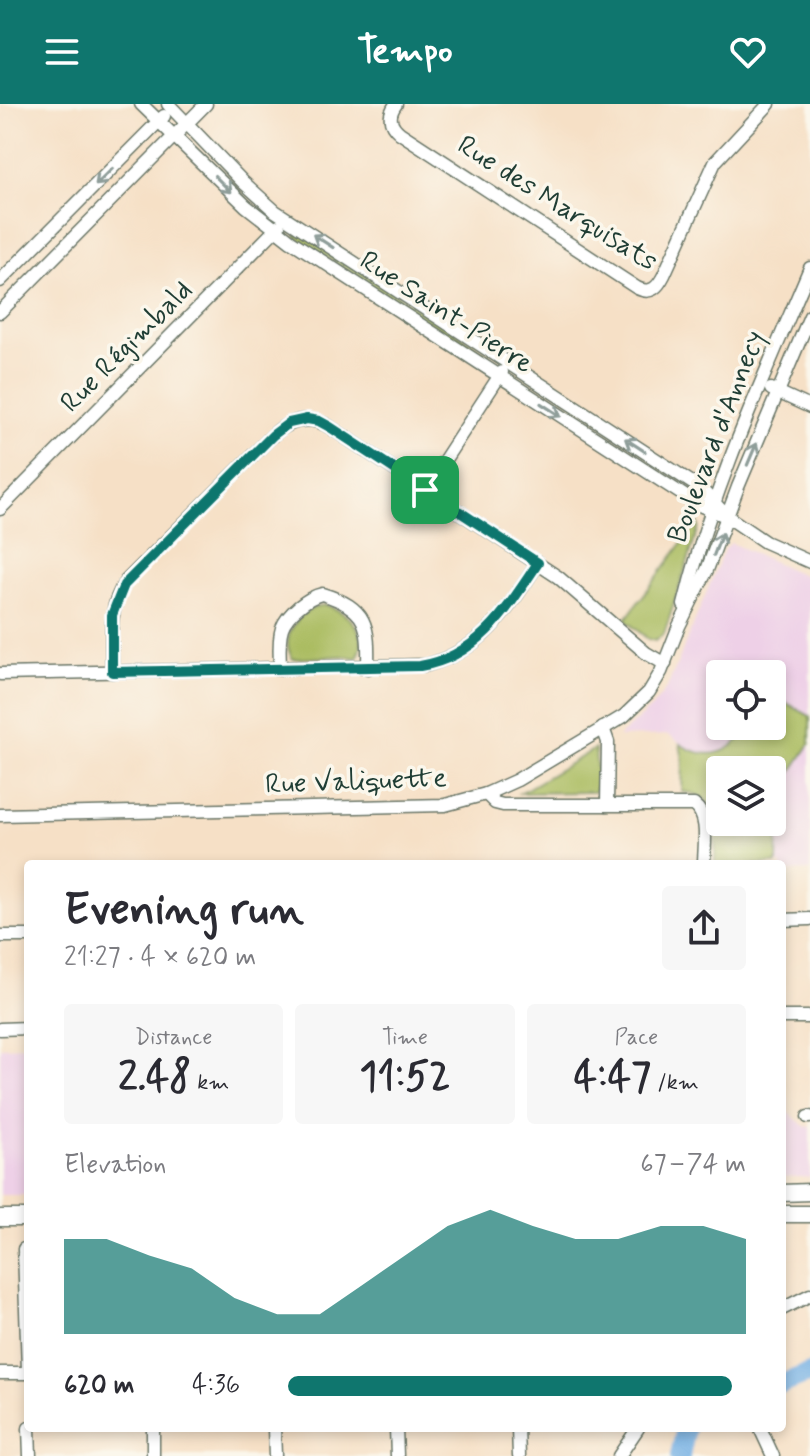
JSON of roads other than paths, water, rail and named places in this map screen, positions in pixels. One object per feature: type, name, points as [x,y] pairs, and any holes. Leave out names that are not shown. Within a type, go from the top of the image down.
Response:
[{"type":"main road","points":[[786,1193],[810,1192]]},
{"type":"main road","points":[[786,1214],[810,1214]]},
{"type":"main road","points":[[0,1218],[24,1218]]},
{"type":"street","name":"Rue Saint-Pierre","points":[[141,104],[246,206],[276,230],[697,504],[712,506]]},
{"type":"street","points":[[0,312],[206,104]]},
{"type":"street","name":"Rue des Marquisats","points":[[396,104],[391,120],[400,133],[631,284],[648,291],[656,288],[664,275],[715,162],[769,104]]},
{"type":"street","name":"Rue Saint-Pierre","points":[[172,105],[186,124],[262,200],[285,217],[700,488],[712,506],[765,542],[810,562]]},
{"type":"street","points":[[0,281],[172,105]]},
{"type":"street","name":"Rue Régimbald","points":[[0,509],[276,230],[285,217]]},
{"type":"street","name":"Boulevard d'Annecy","points":[[679,626],[693,566],[712,506],[810,268]]},
{"type":"street","name":"Boulevard d'Annecy","points":[[486,794],[517,780],[603,728],[641,702],[657,681],[679,626],[707,570],[810,316]]},
{"type":"street","points":[[425,490],[508,362]]},
{"type":"street","points":[[760,385],[810,407]]},
{"type":"street","points":[[112,672],[112,615],[124,585],[284,426],[307,419],[325,424],[538,563],[646,653],[665,664]]},
{"type":"street","points":[[0,674],[427,665],[460,651],[494,627],[538,563]]},
{"type":"street","points":[[280,669],[282,627],[303,604],[319,594],[336,600],[364,619],[368,633],[368,668]]},
{"type":"street","points":[[603,728],[608,742],[607,805]]},
{"type":"street","name":"Rue Valiquette","points":[[0,815],[427,807],[486,794],[495,803],[503,805],[682,803],[697,807],[704,821],[704,860]]},
{"type":"street","points":[[786,920],[810,919]]},
{"type":"street","points":[[0,936],[24,936]]},
{"type":"street","points":[[786,1017],[810,1017]]},
{"type":"street","points":[[0,1029],[24,1028]]},
{"type":"street","points":[[786,1307],[810,1295]]},
{"type":"street","points":[[0,1373],[24,1372]]},
{"type":"street","points":[[29,1432],[30,1456]]},
{"type":"street","points":[[153,1432],[153,1456]]},
{"type":"street","points":[[274,1432],[275,1456]]},
{"type":"street","points":[[396,1432],[397,1456]]},
{"type":"street","points":[[518,1432],[519,1456]]},
{"type":"street","points":[[619,1456],[635,1432]]},
{"type":"street","points":[[762,1432],[773,1456]]},
{"type":"waterway","points":[[786,1382],[810,1373]]},
{"type":"waterway","points":[[680,1456],[685,1432]]}]
